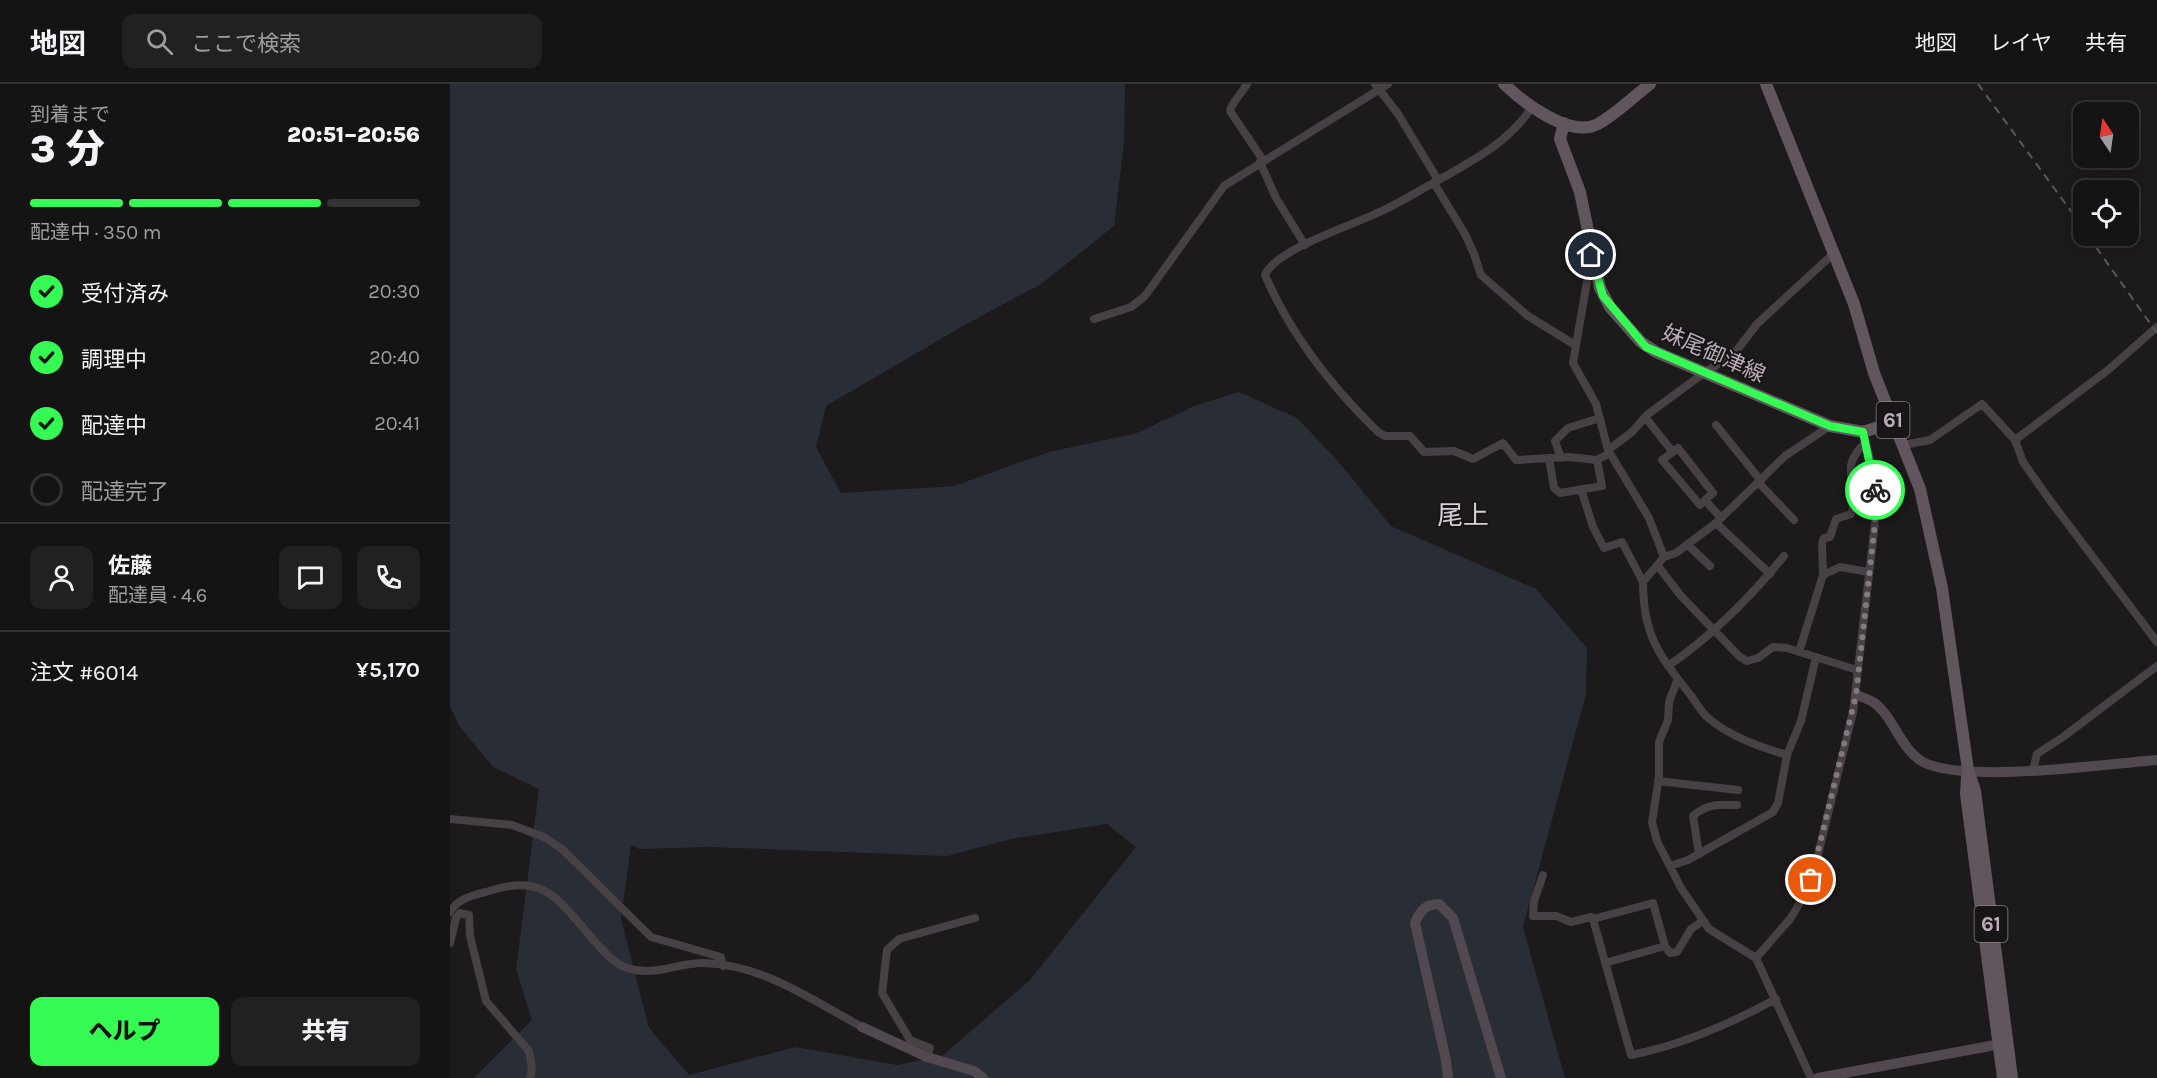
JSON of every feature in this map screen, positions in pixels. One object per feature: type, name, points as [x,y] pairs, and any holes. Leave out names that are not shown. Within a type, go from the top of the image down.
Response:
[{"type":"main road","points":[[1504,84],[1532,107],[1564,123],[1586,128],[1598,124],[1650,84]]},
{"type":"main road","name":"61","points":[[1766,84],[1854,304],[1874,373],[1920,489],[1932,537],[1968,770],[1975,791],[2002,1044],[2003,1078]]},
{"type":"main road","name":"妹尾御津線","points":[[1564,123],[1560,139],[1580,192],[1591,255],[1603,296],[1641,342],[1656,352],[1704,373],[1830,426],[1864,437],[1894,422]]},
{"type":"main road","name":"61","points":[[2002,1044],[2012,1078]]},
{"type":"street","points":[[1247,84],[1240,96],[1231,104],[1230,111],[1262,161],[1276,198],[1305,245]]},
{"type":"street","points":[[1094,319],[1131,307],[1145,296],[1224,186],[1377,88],[1388,84]]},
{"type":"street","points":[[1377,88],[1398,114],[1436,181],[1470,244],[1480,275],[1528,316],[1575,345]]},
{"type":"street","points":[[1532,107],[1521,123],[1505,138],[1475,160],[1381,211],[1343,226],[1277,260],[1265,275],[1298,339],[1315,358],[1328,382],[1378,432],[1385,436],[1410,436],[1419,448],[1430,454],[1454,451],[1476,459],[1503,443],[1516,460],[1549,458],[1597,460],[1632,432],[1645,417],[1704,373],[1734,354],[1757,324],[1834,253]]},
{"type":"street","points":[[1591,255],[1573,363],[1596,404],[1609,451],[1649,518],[1664,557]]},
{"type":"street","points":[[2015,440],[2108,370],[2157,327]]},
{"type":"street","points":[[1903,445],[1929,440],[1982,404],[2015,440],[2023,462],[2049,499],[2157,642]]},
{"type":"street","points":[[1645,417],[1672,452]]},
{"type":"street","points":[[1561,458],[1555,441],[1568,428],[1600,418]]},
{"type":"street","points":[[1716,425],[1760,482],[1794,520]]},
{"type":"street","points":[[1643,582],[1664,557],[1676,553],[1719,521],[1785,456],[1830,426]]},
{"type":"street","points":[[1756,958],[1790,919],[1806,893],[1815,867],[1856,695],[1875,523],[1875,492],[1864,437]]},
{"type":"street","points":[[1799,652],[1823,575],[1822,543],[1824,538],[1830,537],[1836,519],[1851,514],[1854,490],[1849,464],[1864,437]]},
{"type":"street","points":[[1678,448],[1713,493],[1700,505],[1662,460],[1672,452],[1678,448]]},
{"type":"street","points":[[1549,458],[1556,491],[1602,486],[1597,460]]},
{"type":"street","points":[[1581,489],[1593,526],[1604,548],[1622,542],[1643,582],[1646,620],[1652,641],[1677,681],[1707,718],[1759,747],[1787,755]]},
{"type":"street","points":[[1706,500],[1719,521],[1770,574]]},
{"type":"street","points":[[1688,544],[1710,566]]},
{"type":"street","points":[[1668,666],[1715,630],[1754,594],[1784,556]]},
{"type":"street","points":[[1658,566],[1681,596],[1740,657],[1747,661],[1758,658],[1773,647],[1799,652],[1857,670]]},
{"type":"street","points":[[1823,575],[1840,567],[1869,572]]},
{"type":"street","points":[[1670,866],[1699,854],[1773,812],[1778,803],[1787,755],[1801,721],[1816,657]]},
{"type":"street","points":[[2033,770],[2037,754],[2064,737],[2157,666]]},
{"type":"street","points":[[1677,681],[1669,702],[1668,720],[1659,742],[1658,782],[1652,822],[1657,841],[1709,929],[1756,958],[1811,1078]]},
{"type":"street","points":[[1856,695],[1875,703],[1910,751],[1922,762],[1941,769],[1999,772],[2157,760]]},
{"type":"street","points":[[1658,782],[1738,790]]},
{"type":"street","points":[[1699,854],[1693,816],[1703,807],[1718,804],[1737,805]]},
{"type":"street","points":[[450,819],[512,825],[544,837],[562,849],[651,937],[721,957],[723,966]]},
{"type":"street","points":[[1543,875],[1534,901],[1533,916],[1556,916],[1571,922],[1591,917],[1593,919],[1653,903],[1665,946],[1670,953],[1677,952],[1691,930],[1703,921]]},
{"type":"street","points":[[450,912],[460,901],[508,884],[533,885],[543,888],[613,960],[626,968],[656,971],[704,963],[755,971],[862,1027],[927,1057],[974,1071],[983,1078]]},
{"type":"street","points":[[1448,1078],[1415,923],[1423,908],[1430,904],[1439,904],[1453,918],[1502,1078]]},
{"type":"street","points":[[450,943],[458,915],[469,915],[470,936],[486,1001],[529,1051],[532,1069],[530,1078]]},
{"type":"street","points":[[927,1057],[930,1048],[910,1040],[882,993],[887,950],[899,939],[975,918]]},
{"type":"street","points":[[1593,919],[1631,1055],[1661,1049],[1733,1022],[1776,999]]},
{"type":"street","points":[[1605,963],[1665,946]]},
{"type":"street","points":[[1818,1078],[2002,1044]]},
{"type":"shaded area","points":[[450,84],[1125,84],[1124,143],[1114,226],[1041,284],[961,327],[826,406],[816,447],[841,493],[954,486],[1049,452],[1137,433],[1194,406],[1239,392],[1297,418],[1337,460],[1391,526],[1536,589],[1587,648],[1586,694],[1523,927],[1565,1078],[474,1078],[532,1020],[516,969],[539,789],[493,767],[460,727],[450,706]],"holes":[[[1107,824],[1136,847],[1030,980],[942,1056],[897,1065],[796,1047],[689,1075],[649,1028],[621,919],[631,845],[639,849],[708,847],[947,856],[1011,839]]]},
{"type":"railway","points":[[1978,84],[2073,214]]},
{"type":"railway","points":[[2095,246],[2157,333]]},
{"type":"way so far","points":[[1811,880],[1856,695],[1875,523],[1875,490]]},
{"type":"district","name":"尾上","points":[[1463,515]]},
{"type":"route","points":[[1591,255],[1603,296],[1646,347],[1830,426],[1863,432],[1873,471],[1875,490]]}]
